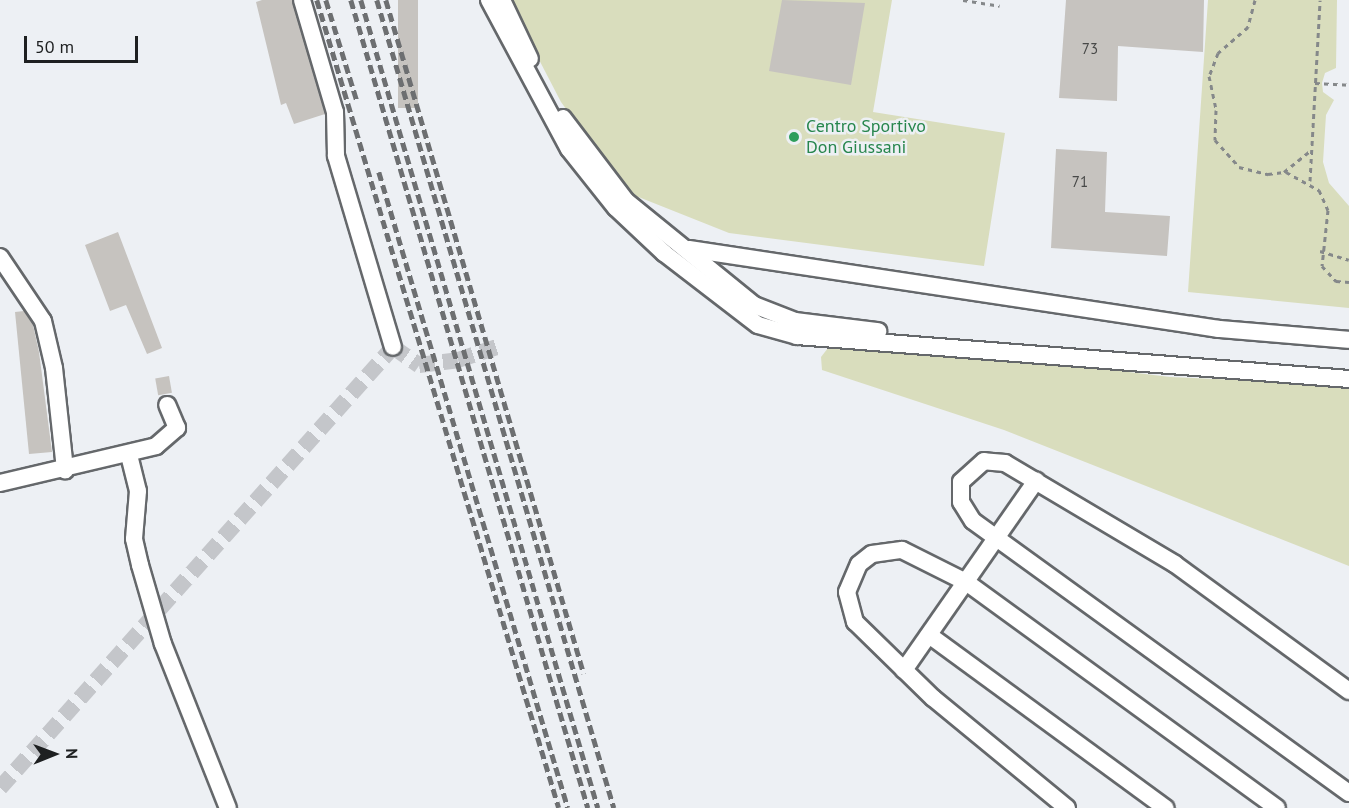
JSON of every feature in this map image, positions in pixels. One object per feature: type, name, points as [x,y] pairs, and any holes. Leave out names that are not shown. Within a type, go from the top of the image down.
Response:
[{"type":"lane","points":[[302,0],[335,112],[336,156],[393,347]]},
{"type":"lane","points":[[489,0],[563,139],[616,208],[664,253],[759,325],[797,336],[1349,379]]},
{"type":"lane","points":[[502,0],[571,131],[626,201],[754,305],[795,321],[932,336],[1349,369]]},
{"type":"lane","points":[[680,246],[769,265],[1219,329],[1349,340]]},
{"type":"lane","points":[[0,257],[43,321],[54,368],[65,470]]},
{"type":"lane","points":[[0,483],[129,455],[156,446],[177,428],[167,405]]},
{"type":"lane","points":[[129,455],[138,491],[134,539],[140,565],[163,644],[228,808]]},
{"type":"lane","points":[[1349,691],[1175,564],[1036,481],[994,460],[967,472],[961,502],[973,521],[1349,793]]},
{"type":"lane","points":[[904,670],[1036,481]]},
{"type":"lane","points":[[1067,808],[904,670],[855,622],[848,608],[850,577],[859,564],[879,552],[902,550],[966,582],[1277,808]]},
{"type":"lane","points":[[929,635],[1165,808]]},
{"type":"path","points":[[963,0],[1000,6]]},
{"type":"path","points":[[1255,0],[1248,27],[1218,52],[1210,70],[1215,140],[1239,167],[1268,174],[1284,172],[1310,181]]},
{"type":"path","points":[[1320,0],[1310,181],[1328,210],[1320,251],[1327,275],[1349,282]]},
{"type":"path","points":[[1314,83],[1349,85]]},
{"type":"path","points":[[1284,172],[1310,152]]},
{"type":"path","points":[[1320,251],[1349,260]]},
{"type":"green space","name":"Centro Sportivo Don Giussani","points":[[508,0],[892,0],[873,112],[1005,133],[984,266],[729,233],[636,196],[610,170],[561,102]]},
{"type":"green space","points":[[1208,0],[1337,0],[1336,68],[1325,73],[1322,83],[1323,92],[1334,100],[1326,115],[1323,162],[1329,183],[1349,206],[1349,308],[1188,292]]},
{"type":"green space","points":[[828,348],[1054,363],[1170,377],[1349,385],[1349,566],[1004,430],[822,370],[821,357]]},
{"type":"building","points":[[292,0],[325,114],[294,124],[286,103],[281,105],[256,2]]},
{"type":"building","points":[[398,0],[418,0],[418,108],[398,108]]},
{"type":"building","points":[[782,0],[865,3],[851,85],[769,71]]},
{"type":"building","points":[[1066,0],[1204,0],[1203,52],[1118,46],[1117,101],[1059,98]]},
{"type":"building","points":[[1056,149],[1107,152],[1105,212],[1170,216],[1167,256],[1051,248]]},
{"type":"building","points":[[118,232],[162,348],[147,354],[126,305],[110,311],[85,245]]},
{"type":"building","points":[[24,311],[33,325],[39,352],[52,452],[29,454],[15,312]]},
{"type":"building","points":[[169,376],[172,393],[158,395],[155,378]]},
{"type":"tunnel","points":[[0,788],[393,347],[419,365],[458,360],[503,345]]},
{"type":"railway","points":[[317,0],[559,808]]},
{"type":"railway","points":[[326,0],[357,101]]},
{"type":"railway","points":[[351,0],[588,808]]},
{"type":"railway","points":[[361,0],[598,808]]},
{"type":"railway","points":[[377,0],[614,808]]},
{"type":"railway","points":[[386,0],[584,674]]},
{"type":"railway","points":[[379,172],[568,808]]},
{"type":"place","name":"Centro Sportivo Don Giussani","points":[[794,137]]}]
